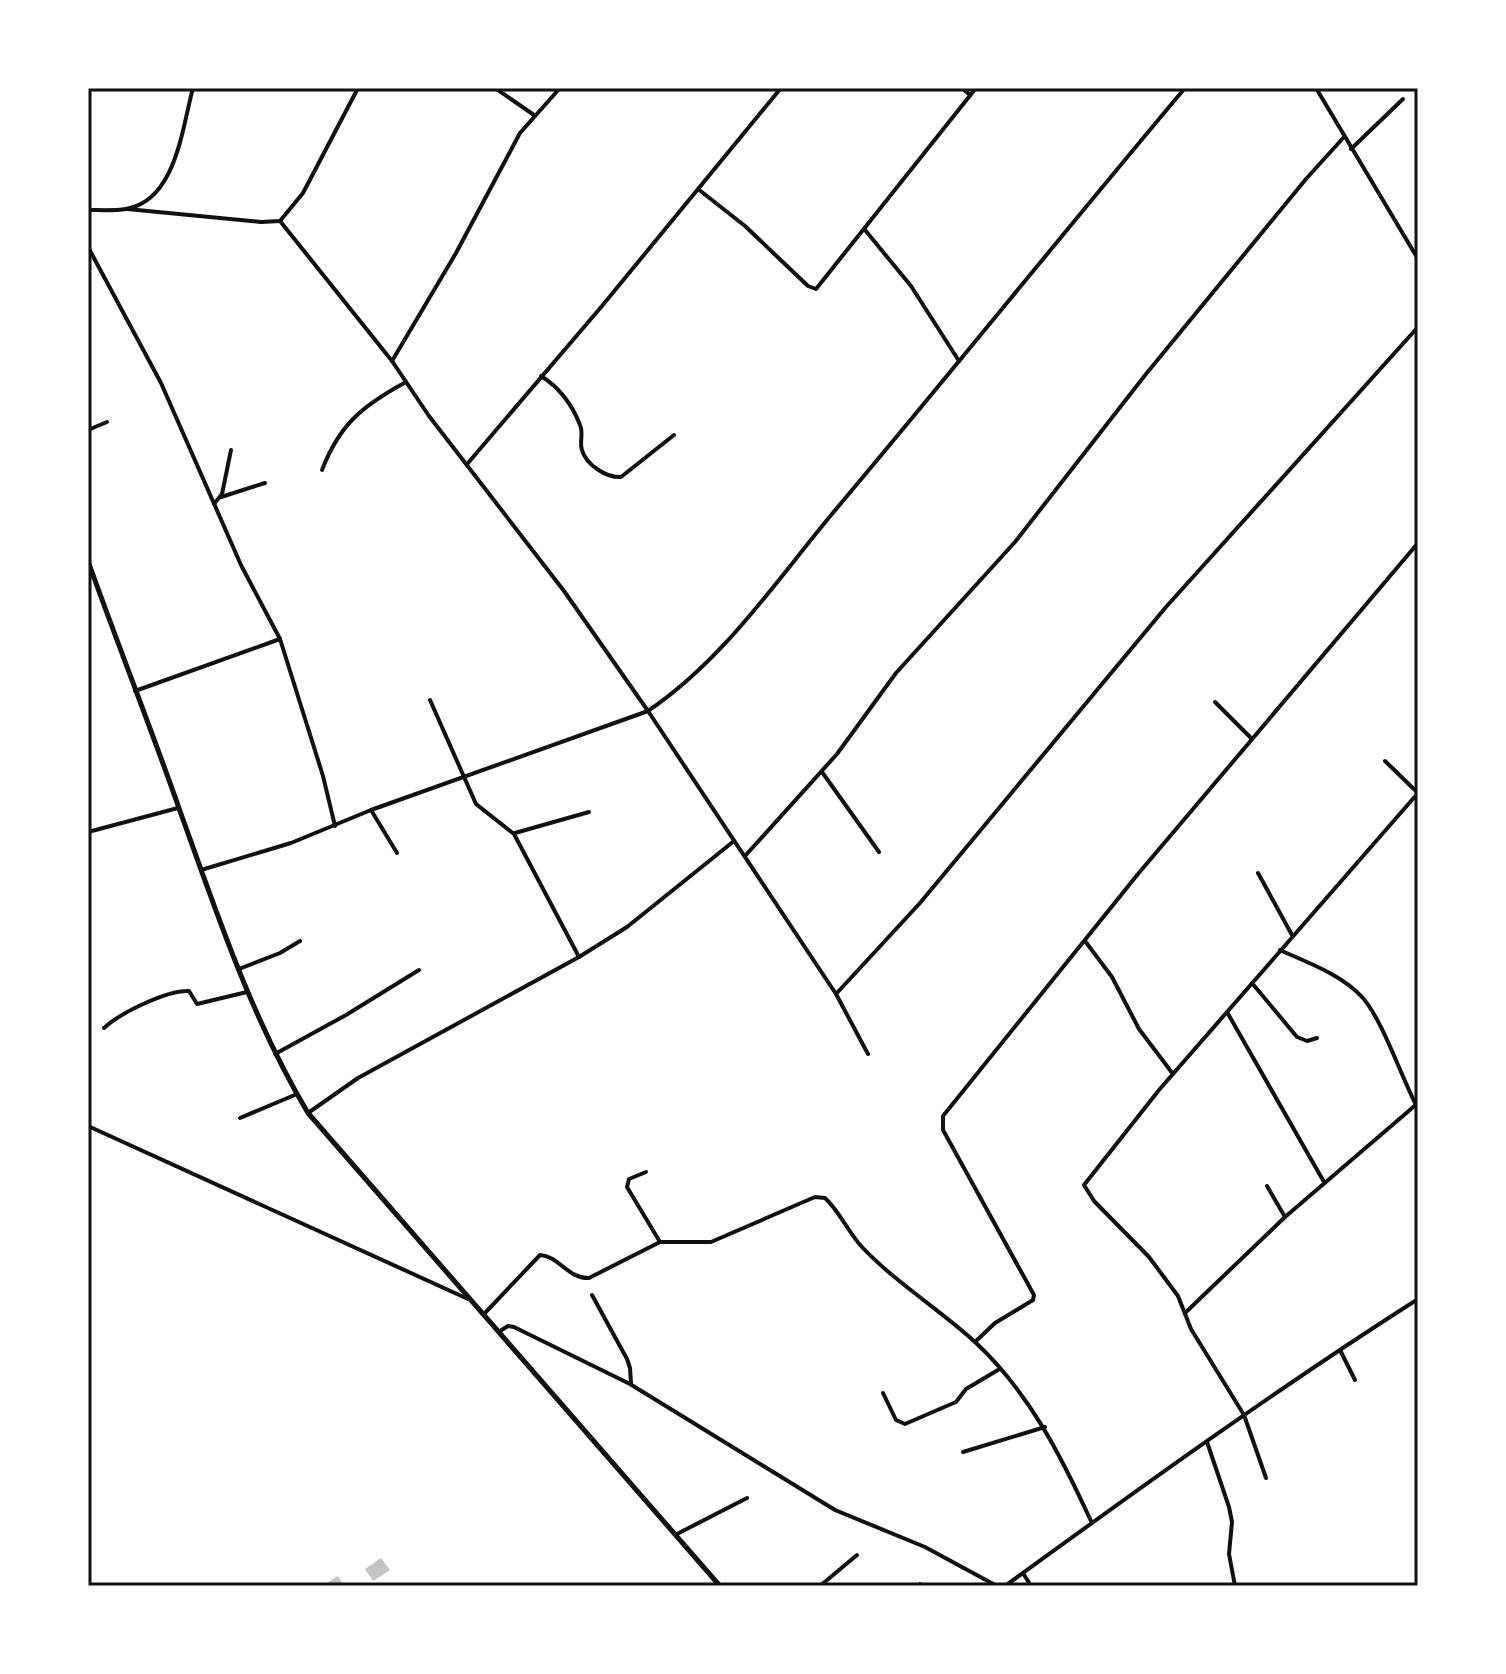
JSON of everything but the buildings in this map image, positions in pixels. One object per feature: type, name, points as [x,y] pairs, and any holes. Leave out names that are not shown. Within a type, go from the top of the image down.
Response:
[{"type":"street","points":[[127,209],[147,202],[166,178],[193,88]]},
{"type":"street","points":[[88,210],[127,209],[261,222],[280,221],[303,193],[358,88]]},
{"type":"street","points":[[495,88],[534,115]]},
{"type":"street","points":[[392,361],[456,253],[512,146],[534,115],[560,88]]},
{"type":"street","points":[[468,463],[781,88]]},
{"type":"street","points":[[962,88],[970,95]]},
{"type":"street","points":[[698,189],[745,226],[813,290],[820,287],[976,88]]},
{"type":"street","points":[[201,870],[291,843],[371,810],[465,779],[648,711],[684,684],[766,599],[824,524],[1185,88]]},
{"type":"street","points":[[1316,88],[1418,259]]},
{"type":"street","points":[[1351,149],[1403,99]]},
{"type":"street","points":[[745,856],[822,772],[896,673],[1015,542],[1146,374],[1344,137]]},
{"type":"street","points":[[280,221],[392,361],[516,532],[564,591],[648,711],[836,994],[868,1054]]},
{"type":"street","points":[[865,230],[911,286],[960,362]]},
{"type":"street","points":[[88,247],[161,383],[260,604],[280,639],[323,776],[335,826]]},
{"type":"street","points":[[836,994],[920,903],[1136,642],[1418,327]]},
{"type":"street","points":[[541,376],[562,393],[574,412],[582,432],[581,449],[588,461],[608,475],[621,477],[674,435]]},
{"type":"street","points":[[322,470],[345,426],[362,408],[406,382]]},
{"type":"street","points":[[88,430],[107,422]]},
{"type":"street","points":[[214,504],[226,480],[231,450]]},
{"type":"street","points":[[219,498],[265,483]]},
{"type":"street","points":[[975,1342],[995,1323],[1028,1304],[1034,1295],[943,1130],[943,1116],[1251,738],[1418,543]]},
{"type":"street","points":[[88,561],[248,992],[275,1054],[308,1113],[720,1586]]},
{"type":"street","points":[[135,691],[280,639]]},
{"type":"street","points":[[430,700],[476,804],[514,834],[579,957]]},
{"type":"street","points":[[1215,702],[1251,738]]},
{"type":"street","points":[[1266,1478],[1244,1415],[1191,1329],[1165,1277],[1094,1201],[1084,1185],[1173,1074],[1418,793],[1385,761]]},
{"type":"street","points":[[822,772],[879,852]]},
{"type":"street","points":[[88,832],[179,808]]},
{"type":"street","points":[[371,810],[397,853]]},
{"type":"street","points":[[514,834],[589,812]]},
{"type":"street","points":[[308,1113],[358,1078],[579,957],[627,927],[734,841]]},
{"type":"street","points":[[1258,873],[1292,935]]},
{"type":"street","points":[[239,969],[280,953],[300,941]]},
{"type":"street","points":[[1085,941],[1112,977],[1139,1029],[1173,1074]]},
{"type":"street","points":[[1185,1313],[1285,1217],[1417,1104],[1374,1014],[1362,997],[1326,971],[1280,950]]},
{"type":"street","points":[[275,1054],[419,970]]},
{"type":"street","points":[[1252,983],[1297,1037],[1307,1041],[1317,1038]]},
{"type":"street","points":[[104,1028],[116,1017],[177,991],[189,991],[197,1004],[248,992]]},
{"type":"street","points":[[1227,1012],[1324,1182]]},
{"type":"street","points":[[240,1118],[297,1094]]},
{"type":"street","points":[[88,1126],[469,1300]]},
{"type":"street","points":[[646,1172],[629,1179],[627,1187],[660,1242]]},
{"type":"street","points":[[1267,1186],[1285,1217]]},
{"type":"street","points":[[484,1314],[540,1255],[548,1256],[581,1279],[589,1278],[660,1242],[711,1242],[815,1197],[825,1198],[860,1245],[975,1342],[999,1369],[1045,1427],[1091,1521]]},
{"type":"street","points":[[592,1295],[627,1359],[630,1384]]},
{"type":"street","points":[[1005,1586],[1091,1521],[1418,1299]]},
{"type":"street","points":[[500,1331],[508,1326],[514,1327],[630,1384],[835,1510],[925,1547],[997,1586]]},
{"type":"street","points":[[1339,1350],[1355,1380]]},
{"type":"street","points":[[883,1393],[896,1420],[905,1424],[956,1402],[966,1389],[999,1369]]},
{"type":"street","points":[[963,1452],[1045,1427]]},
{"type":"street","points":[[1207,1442],[1229,1507],[1232,1534],[1229,1554],[1235,1586]]},
{"type":"street","points":[[677,1534],[747,1498]]},
{"type":"street","points":[[820,1586],[857,1555]]},
{"type":"street","points":[[1023,1573],[1031,1586]]}]
